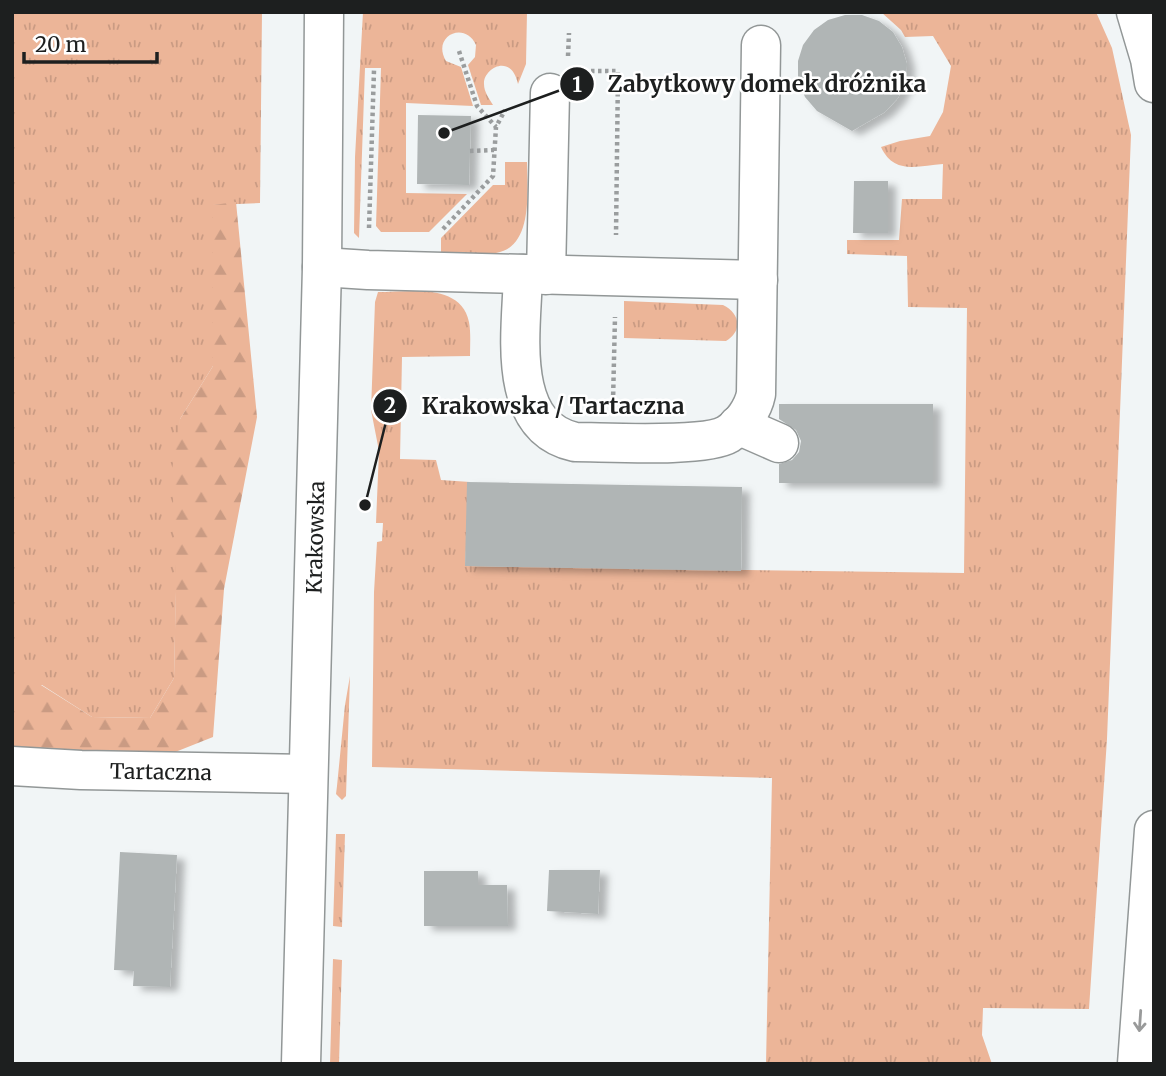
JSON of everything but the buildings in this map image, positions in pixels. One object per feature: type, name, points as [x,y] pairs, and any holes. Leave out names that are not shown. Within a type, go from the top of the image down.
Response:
[{"type":"main road","name":"Krakowska","points":[[301,1064],[322,267],[324,12]]},
{"type":"main road","points":[[1136,12],[1154,83]]},
{"type":"main road","points":[[550,93],[522,387],[535,413],[551,432],[575,442],[695,442],[727,435],[754,405],[756,394],[761,45]]},
{"type":"main road","points":[[322,267],[758,279]]},
{"type":"main road","points":[[738,425],[779,443]]},
{"type":"main road","name":"Tartaczna","points":[[12,766],[80,770],[308,774]]},
{"type":"main road","points":[[1137,1064],[1154,830]]},
{"type":"path","points":[[459,51],[477,106],[496,127]]},
{"type":"path","points":[[372,233],[369,227],[374,70]]},
{"type":"path","points":[[470,151],[494,150]]},
{"type":"green space","points":[[12,12],[262,12],[260,203],[213,205],[213,366],[180,419],[174,678],[150,718],[92,717],[42,685],[12,685]]},
{"type":"green space","points":[[363,12],[527,12],[526,64],[518,84],[510,68],[498,66],[488,73],[484,87],[493,105],[481,105],[468,65],[475,57],[476,45],[471,37],[458,32],[446,38],[443,52],[446,61],[461,67],[473,106],[406,103],[406,193],[467,194],[429,232],[381,232],[376,226],[381,68],[365,68],[359,238],[354,233]]},
{"type":"green space","points":[[881,12],[1096,12],[1112,48],[1131,135],[1107,739],[1089,1009],[983,1008],[982,1035],[992,1064],[766,1064],[772,778],[372,767],[374,592],[377,542],[382,541],[383,523],[376,523],[379,451],[371,410],[375,302],[378,292],[432,292],[456,300],[464,309],[469,322],[470,356],[402,357],[400,459],[436,460],[441,480],[470,482],[465,566],[964,573],[967,308],[908,307],[907,256],[847,254],[847,240],[899,240],[902,199],[942,199],[943,164],[916,167],[900,165],[886,156],[881,147],[930,136],[943,112],[951,66],[933,36],[905,37]]},
{"type":"green space","points":[[505,162],[527,162],[526,216],[517,240],[508,249],[496,253],[441,252],[441,238],[493,185],[505,185]]},
{"type":"green space","points":[[236,202],[257,417],[224,589],[213,737],[130,770],[12,775],[12,685],[41,685],[92,717],[150,718],[174,678],[176,581],[172,470],[180,419],[213,366],[213,205]]},
{"type":"green space","points":[[624,301],[723,305],[736,317],[737,327],[726,341],[624,338]]},
{"type":"green space","points":[[350,676],[346,796],[342,800],[336,794]]},
{"type":"green space","points":[[336,834],[345,834],[342,927],[333,926]]},
{"type":"green space","points":[[333,959],[342,960],[339,1064],[330,1064]]},
{"type":"place","name":"Zabytkowy domek dróżnika","points":[[444,133]]},
{"type":"place","name":"Krakowska / Tartaczna","points":[[365,505]]}]
